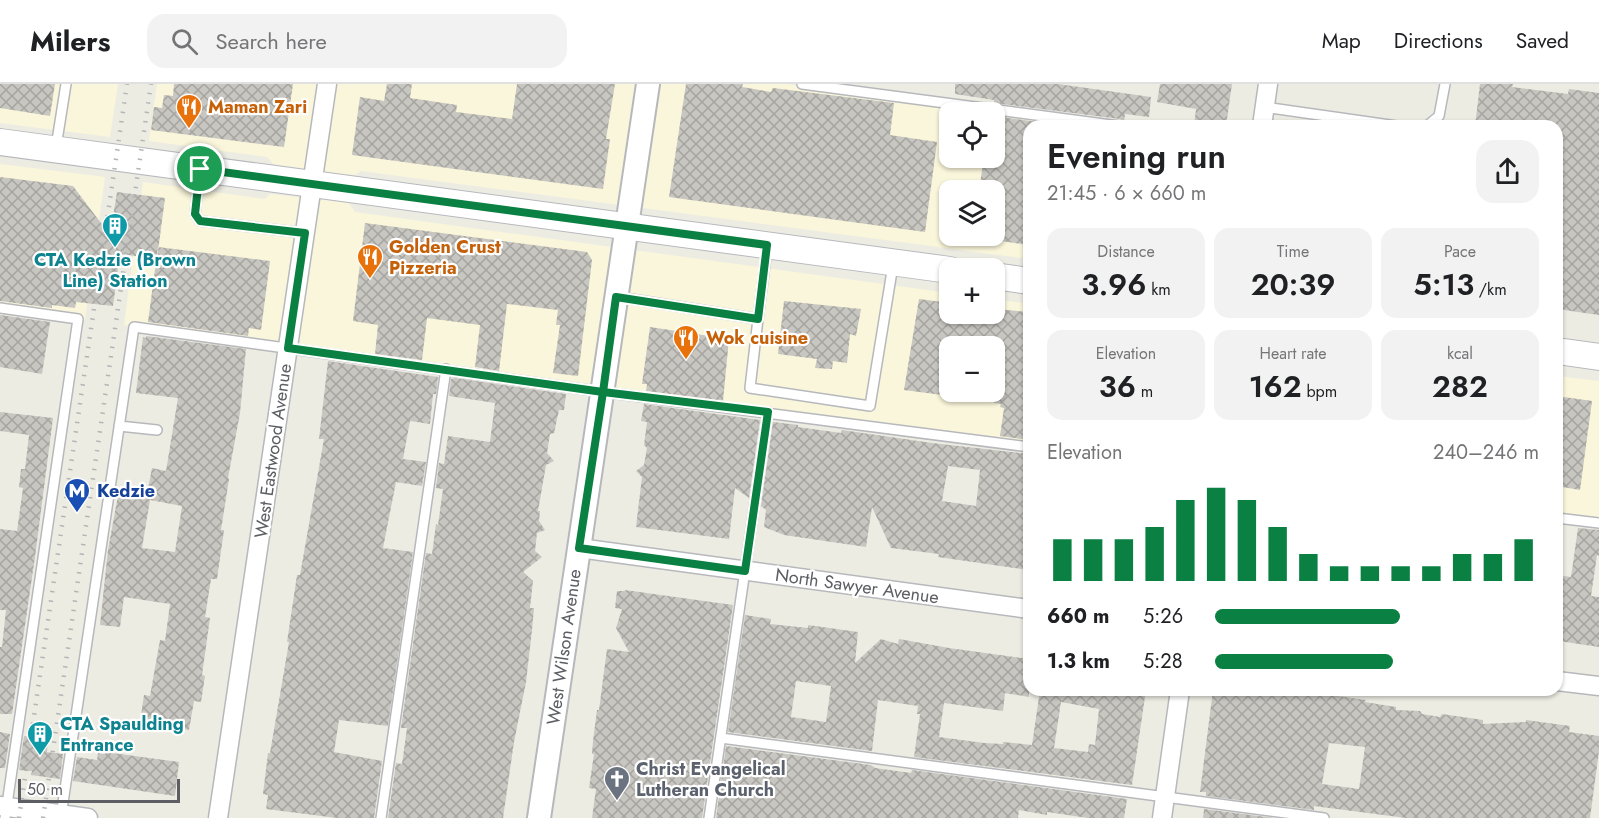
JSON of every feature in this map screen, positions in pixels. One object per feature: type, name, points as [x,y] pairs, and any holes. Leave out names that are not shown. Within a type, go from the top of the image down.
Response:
[{"type":"main road","points":[[0,142],[939,269]]},
{"type":"main road","points":[[1005,278],[1023,280]]},
{"type":"main road","points":[[1563,352],[1599,357]]},
{"type":"street","name":"West Eastwood Avenue","points":[[218,818],[327,84]]},
{"type":"street","name":"West Wilson Avenue","points":[[539,818],[648,84]]},
{"type":"street","points":[[1263,120],[1268,84]]},
{"type":"street","name":"North Sawyer Avenue","points":[[579,548],[1023,608]]},
{"type":"street","points":[[1563,682],[1599,687]]},
{"type":"street","points":[[1162,818],[1179,696]]},
{"type":"street","points":[[4,810],[88,818]]},
{"type":"lane","points":[[56,149],[66,84]]},
{"type":"lane","points":[[802,84],[1075,120]]},
{"type":"lane","points":[[1435,120],[1440,116],[1445,84]]},
{"type":"lane","points":[[1264,107],[1355,120]]},
{"type":"lane","points":[[200,169],[195,214],[200,221],[305,233]]},
{"type":"lane","points":[[767,245],[750,388],[870,406],[893,263]]},
{"type":"lane","points":[[616,297],[758,319]]},
{"type":"lane","points":[[0,308],[78,319],[4,810]]},
{"type":"lane","points":[[61,816],[134,327],[603,392],[1023,446]]},
{"type":"lane","points":[[381,818],[446,369]]},
{"type":"lane","points":[[709,818],[768,412]]},
{"type":"lane","points":[[119,426],[157,430]]},
{"type":"lane","points":[[1563,519],[1599,523]]},
{"type":"lane","points":[[721,738],[1324,818]]},
{"type":"shaded area","points":[[0,84],[118,84],[110,137],[0,123]]},
{"type":"shaded area","points":[[157,84],[787,84],[939,105],[939,168],[1005,168],[1005,114],[1051,120],[1023,120],[1023,258],[361,171],[355,175],[273,164],[267,157],[149,141]]},
{"type":"shaded area","points":[[0,164],[105,177],[85,320],[0,308]]},
{"type":"shaded area","points":[[143,182],[265,199],[270,194],[349,203],[355,212],[939,292],[939,324],[1005,324],[1005,300],[1023,303],[1023,443],[124,325]]},
{"type":"shaded area","points":[[1563,377],[1599,381],[1599,521],[1563,516]]},
{"type":"building","points":[[0,84],[55,84],[50,116],[0,108]]},
{"type":"building","points":[[174,84],[293,84],[284,147],[151,130],[154,107],[162,108],[164,95],[173,96]]},
{"type":"building","points":[[387,84],[412,84],[410,98],[457,105],[456,112],[512,119],[517,84],[615,84],[606,139],[610,139],[603,189],[352,155],[360,97],[384,101]]},
{"type":"building","points":[[686,84],[743,84],[742,87],[771,92],[773,88],[894,103],[890,135],[937,142],[925,232],[669,197]]},
{"type":"building","points":[[955,84],[1058,84],[1151,97],[1149,117],[1125,114],[1124,120],[1005,104],[1005,102],[994,102],[994,100],[955,94]]},
{"type":"building","points":[[1160,84],[1232,84],[1227,120],[1195,120],[1196,109],[1157,102]]},
{"type":"building","points":[[1480,84],[1513,84],[1512,87],[1568,94],[1569,89],[1599,93],[1599,315],[1563,310],[1563,120],[1476,120]]},
{"type":"building","points":[[1005,117],[1024,120],[1023,244],[1005,242],[1005,180],[981,180],[982,168],[1005,168]]},
{"type":"building","points":[[0,177],[73,186],[110,235],[117,192],[165,198],[157,259],[120,254],[113,306],[76,302],[75,308],[52,305],[52,308],[0,301]]},
{"type":"building","points":[[365,223],[587,252],[592,260],[578,376],[553,373],[560,325],[556,325],[558,310],[507,304],[499,371],[475,367],[480,325],[427,318],[422,360],[375,354],[378,325],[353,321]]},
{"type":"building","points":[[158,247],[270,261],[261,330],[249,328],[248,336],[148,322]]},
{"type":"building","points":[[919,299],[939,302],[939,324],[1005,324],[1005,310],[1023,311],[1023,439],[1000,436],[1004,408],[1000,407],[1001,404],[994,403],[1005,402],[1005,336],[939,336],[939,395],[904,390]]},
{"type":"building","points":[[784,301],[861,309],[856,336],[850,334],[847,363],[833,361],[832,369],[815,368],[817,359],[778,354]]},
{"type":"building","points":[[0,315],[50,322],[42,374],[0,367]]},
{"type":"building","name":"Wok cuisine","points":[[650,327],[729,339],[723,401],[646,391],[647,384],[642,384]]},
{"type":"building","points":[[146,336],[246,349],[240,413],[221,530],[224,530],[217,579],[211,579],[205,617],[210,618],[202,675],[205,676],[201,702],[194,701],[189,730],[140,722],[144,695],[150,696],[160,640],[165,641],[170,604],[124,597],[120,627],[100,625],[108,550],[119,490],[147,494],[152,468],[166,471],[178,398],[136,393],[143,337],[146,338]],"holes":[[[150,500],[182,506],[175,552],[142,548]]]},
{"type":"building","points":[[328,361],[438,377],[436,394],[433,394],[430,424],[410,421],[403,459],[426,462],[422,486],[396,482],[383,548],[413,552],[388,726],[339,720],[334,752],[382,761],[374,818],[337,818],[266,809],[268,795],[263,794],[268,753],[270,753],[289,642],[287,642],[297,575],[300,575],[324,439],[319,439]]},
{"type":"building","points":[[451,379],[566,394],[564,410],[559,410],[554,433],[550,434],[547,453],[554,461],[546,465],[538,511],[540,511],[539,521],[545,530],[537,533],[535,551],[542,557],[523,572],[533,581],[530,608],[534,608],[526,682],[514,742],[503,818],[388,818],[396,763],[402,764],[407,728],[401,728],[426,553],[432,554],[436,524],[438,525],[443,489],[436,488],[439,463],[444,464],[448,436],[490,442],[495,403],[449,396]]},
{"type":"building","points":[[1563,397],[1592,401],[1580,490],[1563,487]]},
{"type":"building","points":[[644,404],[760,420],[749,498],[735,488],[729,539],[636,527],[642,477],[636,471],[644,465],[647,448],[644,445],[647,422],[641,421]]},
{"type":"building","points":[[0,412],[53,418],[12,714],[0,714],[0,647],[2,647],[6,610],[0,610],[0,529],[17,531],[23,488],[19,487],[21,469],[25,469],[29,435],[0,431]]},
{"type":"building","points":[[773,422],[841,433],[842,430],[1023,453],[1023,569],[891,548],[872,507],[866,547],[784,535],[764,527],[766,510],[761,506]],"holes":[[[948,466],[980,470],[976,506],[942,501]]]},
{"type":"building","points":[[1578,528],[1599,530],[1599,556],[1597,555],[1591,596],[1599,597],[1599,647],[1563,642],[1563,576],[1571,577]]},
{"type":"building","points":[[625,590],[733,605],[702,818],[592,818],[596,789],[589,788],[594,754],[592,754],[593,741],[607,649],[629,652],[616,628],[622,609],[615,608],[617,591]]},
{"type":"building","points":[[745,615],[771,619],[770,624],[808,628],[808,625],[858,632],[855,663],[881,639],[898,644],[899,639],[1023,658],[1023,696],[1005,693],[1003,711],[944,703],[939,737],[984,743],[1032,745],[1039,696],[1145,696],[1132,785],[914,757],[920,714],[917,714],[918,706],[878,700],[872,751],[728,732]],"holes":[[[796,681],[831,686],[826,722],[791,717]],[[1061,702],[1099,709],[1095,745],[1089,744],[1088,752],[1054,748]]]},
{"type":"building","points":[[1212,696],[1338,696],[1396,707],[1396,710],[1420,711],[1422,714],[1440,717],[1442,714],[1483,720],[1483,724],[1526,722],[1526,720],[1570,726],[1569,732],[1599,736],[1590,818],[1406,818],[1314,806],[1314,810],[1206,796],[1206,792],[1200,792]],"holes":[[[1329,743],[1365,747],[1359,789],[1322,784]]]},
{"type":"building","points":[[0,732],[10,734],[5,768],[0,768]]},
{"type":"building","points":[[24,736],[48,740],[47,752],[63,754],[60,779],[31,775],[32,771],[19,770]]},
{"type":"building","points":[[726,746],[871,765],[875,768],[911,773],[912,770],[1127,799],[1124,818],[1088,818],[1047,812],[1047,815],[1019,810],[1018,818],[716,818]]},
{"type":"building","points":[[105,752],[179,762],[175,796],[73,781],[77,757],[97,760],[98,753],[105,754]]},
{"type":"building","points":[[1204,809],[1273,818],[1203,818]]},
{"type":"railway","points":[[19,818],[127,84]]},
{"type":"railway","points":[[43,818],[151,84]]},
{"type":"place","name":"Maman Zari","points":[[189,130]]},
{"type":"place","name":"CTA Kedzie (Brown Line) Station","points":[[115,249]]},
{"type":"place","name":"Golden Crust Pizzeria","points":[[370,280]]},
{"type":"place","name":"Wok cuisine","points":[[686,361]]},
{"type":"place","name":"Kedzie","points":[[77,514]]},
{"type":"place","name":"CTA Spaulding Entrance","points":[[40,757]]},
{"type":"place","name":"Christ Evangelical Lutheran Church","points":[[617,802]]},
{"type":"route","points":[[200,169],[195,214],[200,221],[305,233],[288,348],[603,392],[579,548],[745,571],[768,412],[603,392],[616,297],[758,319],[767,245],[200,169]]}]
